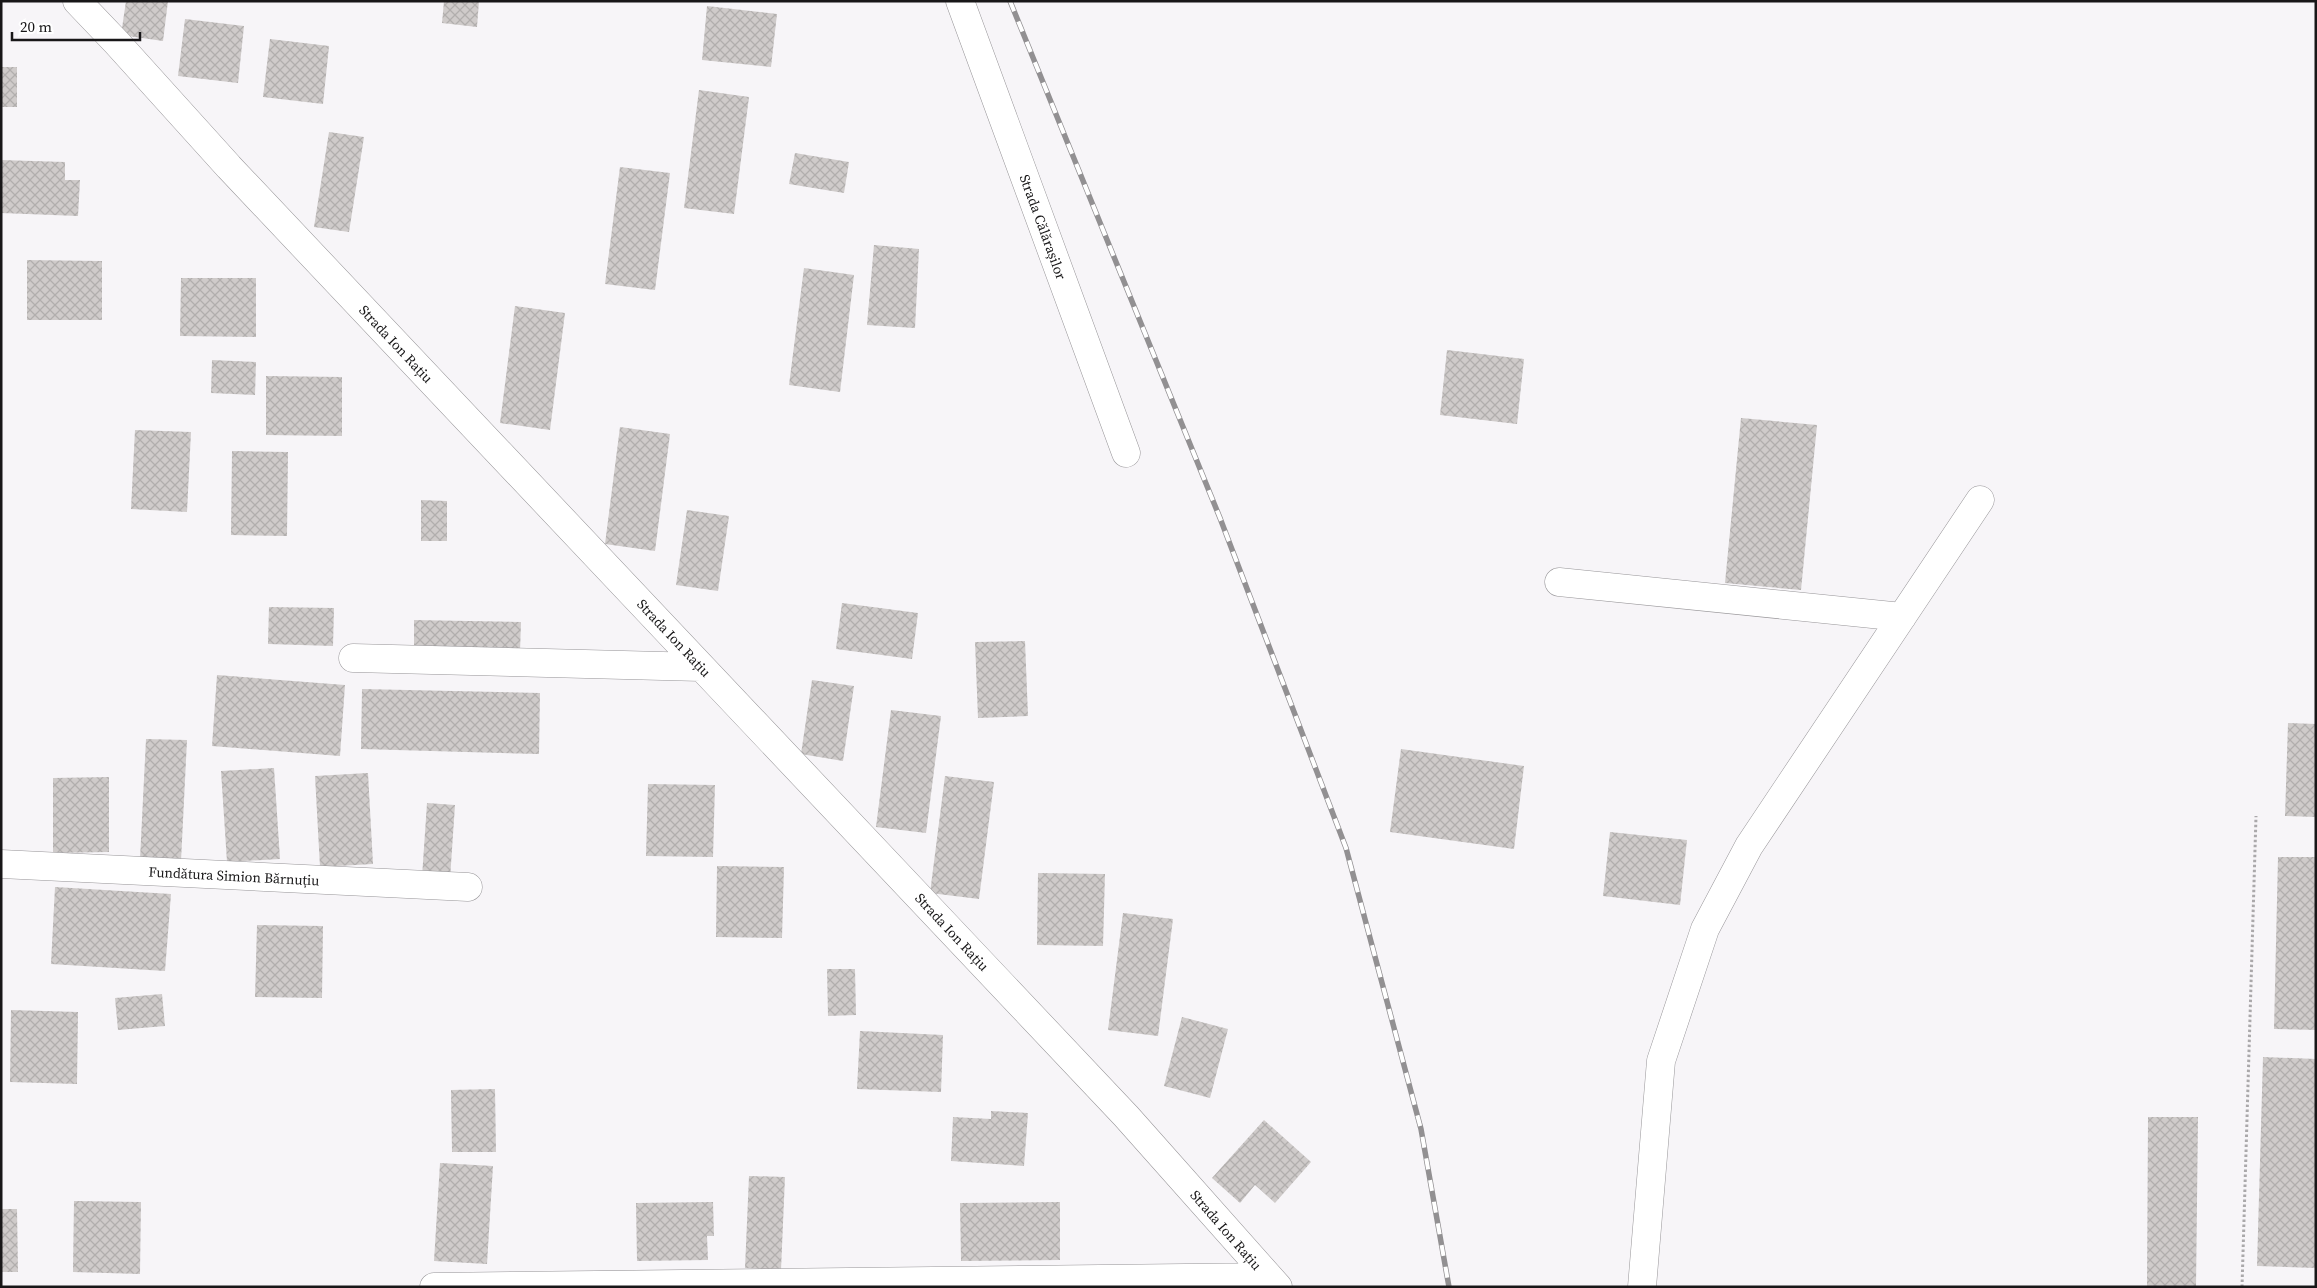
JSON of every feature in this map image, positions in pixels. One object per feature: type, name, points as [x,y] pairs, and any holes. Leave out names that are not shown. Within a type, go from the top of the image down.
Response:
[{"type":"street","name":"Strada Ion Rațiu","points":[[77,1],[229,168],[1126,1116],[1273,1282]]},
{"type":"street","name":"Strada Călărașilor","points":[[960,1],[1126,453]]},
{"type":"street","points":[[1642,1287],[1661,1062],[1705,930],[1749,846],[1980,500]]},
{"type":"street","points":[[1559,582],[1902,617]]},
{"type":"street","points":[[353,658],[701,666]]},
{"type":"street","name":"Fundătura Simion Bărnuțiu","points":[[1,864],[468,888]]},
{"type":"street","points":[[434,1287],[1273,1282]]},
{"type":"path","points":[[2242,1287],[2256,816]]},
{"type":"building","points":[[126,1],[168,1],[163,41],[121,35]]},
{"type":"building","points":[[444,1],[479,1],[477,27],[442,23]]},
{"type":"building","points":[[707,6],[777,14],[771,67],[702,60]]},
{"type":"building","points":[[185,19],[244,26],[238,83],[178,76]]},
{"type":"building","points":[[270,39],[329,46],[323,104],[263,97]]},
{"type":"building","points":[[1,67],[17,67],[17,107],[1,107]]},
{"type":"building","points":[[699,90],[749,97],[734,214],[684,208]]},
{"type":"building","points":[[329,132],[364,137],[349,232],[314,227]]},
{"type":"building","points":[[795,153],[849,162],[844,193],[789,184]]},
{"type":"building","points":[[1,160],[65,162],[65,180],[80,180],[78,216],[1,213]]},
{"type":"building","points":[[620,167],[670,173],[655,290],[605,284]]},
{"type":"building","points":[[874,245],[919,249],[915,328],[867,325]]},
{"type":"building","points":[[27,260],[102,261],[102,320],[27,320]]},
{"type":"building","points":[[804,268],[854,275],[840,392],[789,385]]},
{"type":"building","points":[[181,278],[256,278],[256,337],[180,336]]},
{"type":"building","points":[[515,306],[565,313],[550,430],[500,423]]},
{"type":"building","points":[[1447,350],[1524,359],[1517,424],[1440,415]]},
{"type":"building","points":[[212,360],[256,362],[255,395],[211,393]]},
{"type":"building","points":[[266,376],[342,377],[342,436],[266,435]]},
{"type":"building","points":[[1741,418],[1817,425],[1801,590],[1725,583]]},
{"type":"building","points":[[620,427],[670,434],[655,551],[605,544]]},
{"type":"building","points":[[135,430],[191,432],[187,512],[131,509]]},
{"type":"building","points":[[232,451],[288,452],[287,536],[231,535]]},
{"type":"building","points":[[421,500],[447,501],[447,541],[421,541]]},
{"type":"building","points":[[687,510],[729,516],[718,591],[676,585]]},
{"type":"building","points":[[842,603],[918,613],[912,659],[836,649]]},
{"type":"building","points":[[269,607],[334,608],[333,646],[268,644]]},
{"type":"building","points":[[414,620],[521,622],[520,652],[414,649]]},
{"type":"building","points":[[1025,641],[1028,716],[978,718],[975,642]]},
{"type":"building","points":[[217,675],[345,685],[340,756],[212,746]]},
{"type":"building","points":[[812,680],[854,686],[843,761],[801,754]]},
{"type":"building","points":[[362,689],[540,693],[539,754],[361,749]]},
{"type":"building","points":[[891,710],[941,716],[926,833],[876,827]]},
{"type":"building","points":[[2288,723],[2316,724],[2316,817],[2285,816]]},
{"type":"building","points":[[146,739],[187,740],[181,861],[140,859]]},
{"type":"building","points":[[1401,749],[1524,766],[1514,849],[1390,832]]},
{"type":"building","points":[[274,768],[280,859],[227,862],[221,771]]},
{"type":"building","points":[[368,773],[373,864],[320,867],[315,776]]},
{"type":"building","points":[[945,776],[994,782],[979,899],[930,893]]},
{"type":"building","points":[[109,777],[109,852],[53,853],[53,778]]},
{"type":"building","points":[[648,784],[715,785],[713,857],[646,856]]},
{"type":"building","points":[[427,803],[455,805],[450,879],[422,877]]},
{"type":"building","points":[[1610,832],[1687,840],[1680,905],[1603,896]]},
{"type":"building","points":[[2278,857],[2316,857],[2316,1030],[2274,1029]]},
{"type":"building","points":[[717,866],[784,867],[782,938],[716,937]]},
{"type":"building","points":[[1038,873],[1105,874],[1103,946],[1037,945]]},
{"type":"building","points":[[55,887],[171,894],[165,971],[51,964]]},
{"type":"building","points":[[1123,913],[1173,919],[1158,1036],[1108,1030]]},
{"type":"building","points":[[257,925],[323,926],[322,998],[255,997]]},
{"type":"building","points":[[827,969],[855,969],[856,1015],[828,1016]]},
{"type":"building","points":[[162,994],[165,1026],[118,1030],[115,998]]},
{"type":"building","points":[[11,1010],[78,1012],[77,1084],[10,1082]]},
{"type":"building","points":[[1182,1017],[1228,1029],[1210,1098],[1164,1086]]},
{"type":"building","points":[[860,1031],[943,1035],[941,1092],[857,1089]]},
{"type":"building","points":[[2263,1057],[2316,1059],[2316,1268],[2257,1266]]},
{"type":"building","points":[[495,1089],[496,1152],[452,1152],[451,1090]]},
{"type":"building","points":[[991,1111],[1028,1113],[1024,1166],[951,1161],[953,1117],[991,1119]]},
{"type":"building","points":[[2148,1117],[2198,1117],[2196,1287],[2147,1287]]},
{"type":"building","points":[[1264,1120],[1311,1162],[1275,1203],[1255,1185],[1240,1203],[1212,1178]]},
{"type":"building","points":[[440,1163],[493,1166],[487,1264],[434,1261]]},
{"type":"building","points":[[749,1176],[785,1177],[781,1270],[745,1268]]},
{"type":"building","points":[[74,1201],[141,1202],[140,1274],[73,1272]]},
{"type":"building","points":[[713,1202],[714,1236],[707,1236],[708,1260],[637,1261],[636,1203]]},
{"type":"building","points":[[1060,1202],[1060,1260],[961,1261],[960,1203]]},
{"type":"building","points":[[1,1209],[17,1209],[18,1272],[1,1272]]},
{"type":"railway","points":[[1010,1],[1220,518],[1346,848],[1421,1129],[1449,1287]]}]
